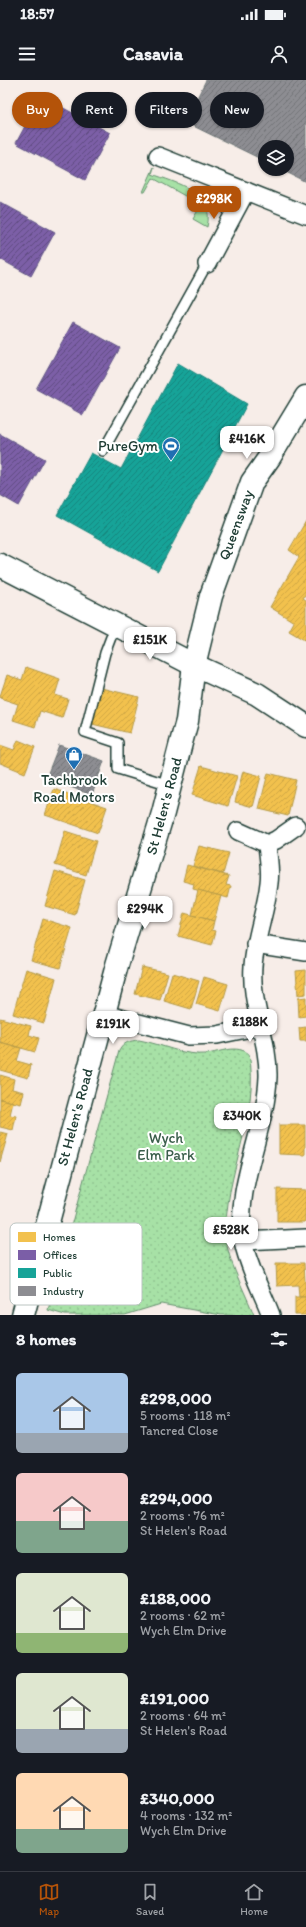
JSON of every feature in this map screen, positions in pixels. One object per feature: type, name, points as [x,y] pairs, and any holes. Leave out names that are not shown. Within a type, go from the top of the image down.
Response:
[{"type":"street","points":[[158,156],[306,215]]},
{"type":"street","points":[[207,264],[246,191]]},
{"type":"street","name":"Queensway","points":[[194,665],[211,596],[246,496],[252,482],[269,458],[306,397]]},
{"type":"street","points":[[0,565],[194,665],[257,694],[306,726]]},
{"type":"street","name":"St Helen's Road","points":[[48,1223],[104,1014],[187,721],[194,665]]},
{"type":"street","points":[[238,831],[267,844],[276,840],[296,826]]},
{"type":"street","points":[[267,844],[269,884],[256,944],[253,979],[268,1075],[266,1098],[245,1191],[242,1221],[243,1241],[252,1269],[271,1315]]},
{"type":"street","points":[[256,944],[306,952]]},
{"type":"street","points":[[104,1014],[189,1036],[217,1035],[260,1026]]},
{"type":"street","points":[[243,1241],[306,1238]]},
{"type":"street","name":"St Helen's Road","points":[[23,1315],[26,1305]]},
{"type":"lane","points":[[103,451],[207,264]]},
{"type":"lane","points":[[116,624],[105,654],[85,732],[118,743],[118,769],[170,785]]},
{"type":"green space","points":[[154,167],[152,174],[182,185],[200,197],[206,205],[208,215],[207,227],[193,219],[201,205],[153,178],[145,192],[143,192]]},
{"type":"green space","name":"Wych Elm Park","points":[[139,1040],[181,1052],[198,1054],[207,1054],[234,1049],[244,1051],[249,1054],[251,1077],[250,1099],[230,1192],[226,1238],[233,1266],[254,1315],[221,1315],[161,1304],[125,1315],[65,1315],[48,1310],[49,1305],[142,1305],[142,1223],[72,1223],[119,1051],[127,1042]]},
{"type":"building: Homes","points":[[306,521],[306,593],[303,598],[306,600],[306,641],[289,631],[294,622],[270,607],[299,557],[289,550]]},
{"type":"building: Homes","points":[[26,667],[60,679],[55,695],[68,699],[62,718],[40,711],[35,727],[13,720],[18,704],[0,698],[0,696],[7,675],[22,680]]},
{"type":"building: Homes","points":[[101,688],[139,697],[130,733],[92,724]]},
{"type":"building: Homes","points":[[18,740],[35,747],[25,773],[0,763],[0,745],[14,750]]},
{"type":"building: Homes","points":[[201,766],[237,776],[228,806],[192,795]]},
{"type":"building: Homes","points":[[243,771],[261,776],[253,807],[235,802]]},
{"type":"building: Homes","points":[[268,773],[296,780],[288,816],[259,809]]},
{"type":"building: Homes","points":[[54,789],[107,807],[98,833],[45,815]]},
{"type":"building: Homes","points":[[65,831],[96,841],[86,875],[55,865]]},
{"type":"building: Homes","points":[[199,846],[229,853],[223,874],[193,866]]},
{"type":"building: Homes","points":[[187,865],[229,876],[226,885],[231,886],[228,898],[193,889],[194,884],[183,881]]},
{"type":"building: Homes","points":[[55,871],[85,880],[75,915],[45,906]]},
{"type":"building: Homes","points":[[198,890],[221,896],[214,921],[192,915]]},
{"type":"building: Homes","points":[[184,913],[214,921],[212,930],[216,931],[212,945],[178,936]]},
{"type":"building: Homes","points":[[43,919],[72,928],[60,968],[31,960]]},
{"type":"building: Homes","points":[[142,967],[168,973],[160,1000],[135,994]]},
{"type":"building: Homes","points":[[26,969],[56,978],[44,1023],[13,1014]]},
{"type":"building: Homes","points":[[306,970],[306,994],[298,995],[296,971]]},
{"type":"building: Homes","points":[[172,973],[199,981],[191,1009],[164,1001]]},
{"type":"building: Homes","points":[[204,977],[228,984],[220,1011],[196,1004]]},
{"type":"building: Homes","points":[[306,997],[306,1016],[299,1017],[298,998]]},
{"type":"building: Homes","points":[[0,1018],[31,1026],[29,1035],[39,1038],[35,1052],[0,1042]]},
{"type":"building: Homes","points":[[306,1027],[306,1041],[300,1041],[299,1028]]},
{"type":"building: Homes","points":[[0,1042],[21,1048],[17,1061],[31,1065],[28,1078],[0,1070]]},
{"type":"building: Homes","points":[[0,1075],[14,1079],[12,1089],[24,1092],[21,1104],[0,1099]]},
{"type":"building: Homes","points":[[0,1099],[13,1102],[10,1115],[16,1116],[13,1130],[0,1127]]},
{"type":"building: Homes","points":[[279,1125],[305,1125],[305,1155],[279,1154]]},
{"type":"building: Homes","points":[[0,1132],[8,1134],[0,1162]]},
{"type":"building: Homes","points":[[277,1189],[306,1190],[305,1222],[277,1222]]},
{"type":"building: Homes","points":[[276,1263],[304,1263],[306,1297],[299,1297],[298,1285],[277,1286]]},
{"type":"building: Homes","points":[[295,1297],[306,1297],[306,1315],[295,1315]]},
{"type":"building: Offices","points":[[63,108],[71,112],[71,128],[101,128],[110,133],[85,180],[16,143],[24,128],[63,128]]},
{"type":"building: Offices","points":[[0,202],[55,232],[31,276],[0,259]]},
{"type":"building: Offices","points":[[73,322],[120,348],[83,415],[36,389]]},
{"type":"building: Offices","points":[[0,434],[45,459],[19,506],[0,495]]},
{"type":"building: Public","name":"PureGym","points":[[178,363],[247,404],[158,571],[57,515],[91,453],[121,469]]},
{"type":"building: Industry","points":[[206,80],[306,80],[306,182],[294,176],[294,140],[258,140],[258,158],[197,128],[202,128],[202,92],[200,92]]},
{"type":"building: Industry","points":[[59,745],[104,761],[92,795],[46,778]]},
{"type":"place","name":"PureGym","points":[[171,461]]},
{"type":"place","name":"Tachbrook Road Motors","points":[[74,770]]}]
